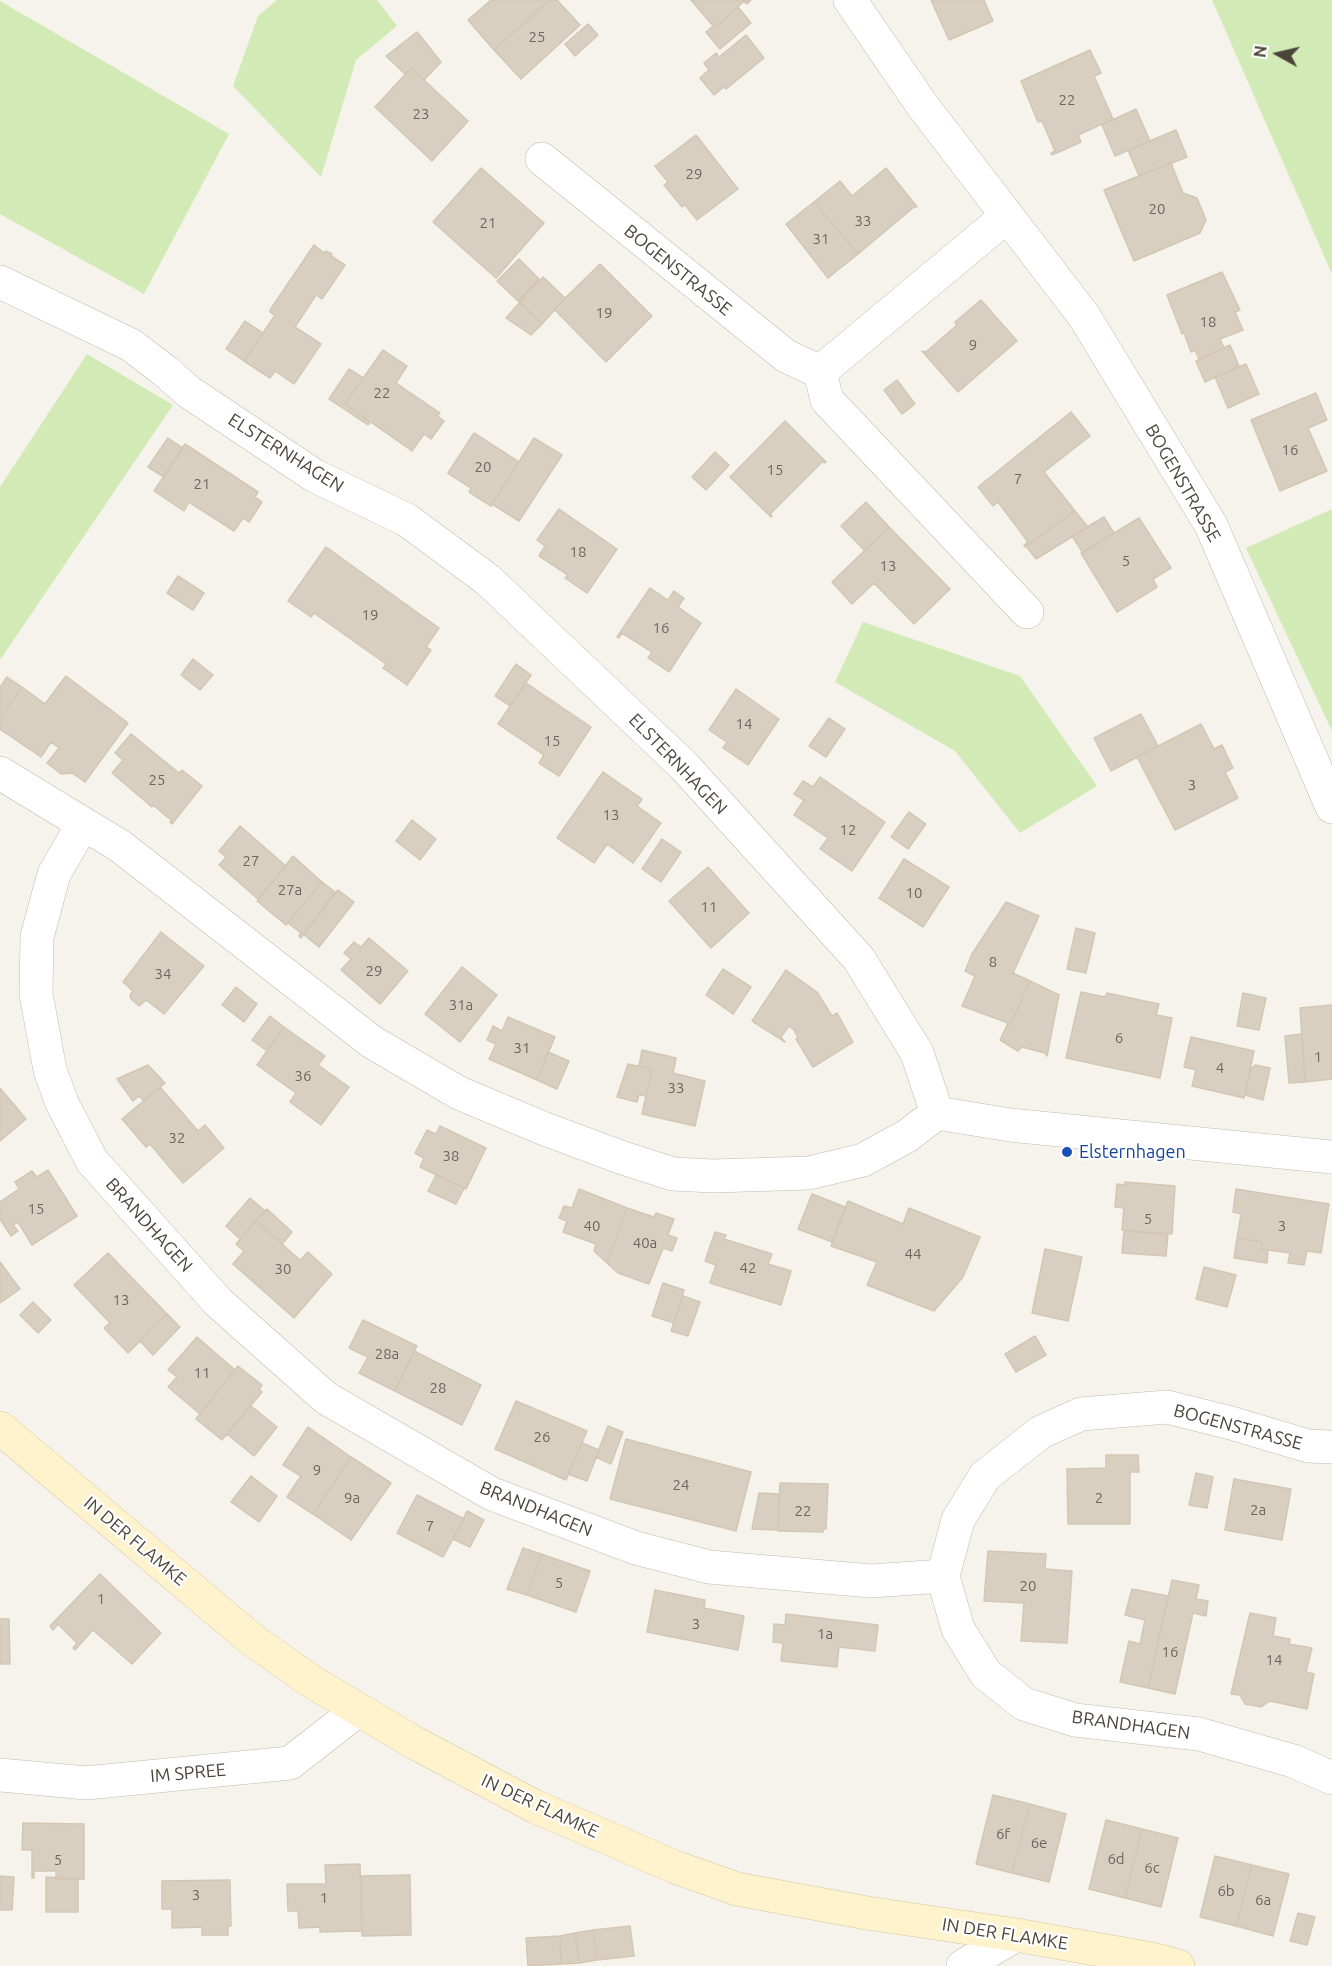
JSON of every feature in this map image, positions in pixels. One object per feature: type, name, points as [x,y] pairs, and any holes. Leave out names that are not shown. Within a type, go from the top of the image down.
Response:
[{"type":"main road","name":"IN DER FLAMKE","points":[[0,1428],[250,1638],[309,1680],[415,1743],[536,1807],[675,1867],[736,1890],[867,1913],[1016,1935],[1152,1959],[1178,1966]]},
{"type":"street","name":"BOGENSTRASSE","points":[[850,0],[922,105],[1084,316],[1211,525],[1332,807]]},
{"type":"street","name":"BOGENSTRASSE","points":[[542,159],[786,356],[820,372]]},
{"type":"street","points":[[1007,216],[820,372],[827,400],[1027,612]]},
{"type":"street","name":"ELSTERNHAGEN","points":[[0,282],[131,345],[189,392],[315,476],[407,520],[488,580],[684,766],[859,959],[917,1053],[937,1113]]},
{"type":"street","points":[[0,773],[130,853],[372,1042],[459,1093],[545,1129],[673,1174],[713,1176],[809,1173],[863,1160],[907,1136],[937,1113],[1010,1125],[1332,1157]]},
{"type":"street","name":"BRANDHAGEN","points":[[83,824],[54,874],[37,937],[36,994],[50,1070],[62,1103],[92,1161],[218,1302],[326,1398],[492,1494],[636,1548],[709,1567],[871,1581],[943,1576],[958,1629],[986,1674],[1024,1704],[1075,1720],[1199,1734],[1293,1761],[1332,1778]]},
{"type":"street","name":"BOGENSTRASSE","points":[[943,1576],[958,1520],[985,1476],[1041,1432],[1081,1414],[1167,1407],[1308,1446],[1332,1447]]},
{"type":"street","name":"IM SPREE","points":[[0,1775],[86,1783],[290,1763],[358,1710]]},
{"type":"street","points":[[963,1966],[1016,1935]]},
{"type":"green space","points":[[277,0],[377,0],[397,26],[356,60],[321,177],[233,86],[258,16]]},
{"type":"green space","points":[[1212,0],[1332,0],[1332,274]]},
{"type":"green space","points":[[0,1],[229,134],[144,294],[0,214]]},
{"type":"green space","points":[[87,354],[173,405],[0,660],[0,487]]},
{"type":"green space","points":[[1332,509],[1332,731],[1246,548]]},
{"type":"green space","points":[[863,622],[1020,676],[1097,786],[1020,833],[955,751],[835,682]]},
{"type":"building","points":[[491,0],[550,0],[494,50],[468,20]]},
{"type":"building","points":[[550,0],[557,0],[580,25],[521,79],[494,50]]},
{"type":"building","points":[[691,0],[751,0],[747,4],[744,1],[715,28]]},
{"type":"building","points":[[931,0],[984,0],[993,21],[949,40]]},
{"type":"building","points":[[738,7],[751,23],[720,49],[706,32],[713,26],[715,28]]},
{"type":"building","points":[[588,24],[598,35],[575,56],[565,44]]},
{"type":"building","points":[[417,32],[441,62],[424,80],[411,68],[405,74],[386,56]]},
{"type":"building","points":[[746,35],[764,58],[726,89],[724,87],[714,95],[700,78],[709,70],[704,63],[716,53],[719,57]]},
{"type":"building","points":[[1090,50],[1101,73],[1094,76],[1113,119],[1078,135],[1081,142],[1052,155],[1051,153],[1055,151],[1042,121],[1038,122],[1021,81]]},
{"type":"building","points":[[411,68],[468,121],[432,161],[375,107]]},
{"type":"building","points":[[1136,109],[1150,141],[1115,156],[1102,125]]},
{"type":"building","points":[[1176,130],[1187,157],[1139,176],[1128,150]]},
{"type":"building","points":[[696,135],[738,189],[697,220],[685,205],[682,207],[664,185],[668,182],[655,166]]},
{"type":"building","points":[[1171,163],[1183,193],[1197,198],[1206,220],[1200,233],[1134,261],[1104,190]]},
{"type":"building","points":[[481,168],[544,223],[496,278],[433,222]]},
{"type":"building","points":[[886,168],[917,207],[914,207],[858,254],[814,202],[840,181],[852,196]]},
{"type":"building","points":[[814,202],[858,254],[828,278],[786,224]]},
{"type":"building","points":[[314,245],[324,253],[326,251],[332,254],[331,256],[345,265],[322,299],[316,295],[295,327],[321,344],[294,384],[275,371],[270,378],[244,361],[275,315],[270,310]]},
{"type":"building","points":[[519,259],[539,279],[518,301],[497,281]]},
{"type":"building","points":[[600,264],[652,316],[606,362],[554,309]]},
{"type":"building","points":[[1222,272],[1240,310],[1235,312],[1243,330],[1220,339],[1224,348],[1199,359],[1195,350],[1191,352],[1184,333],[1182,334],[1167,295]]},
{"type":"building","points":[[543,277],[565,298],[542,324],[519,302]]},
{"type":"building","points":[[981,300],[1017,341],[958,392],[922,351],[926,352],[957,325],[955,322]]},
{"type":"building","points":[[520,302],[542,324],[531,335],[506,318]]},
{"type":"building","points":[[245,321],[263,333],[244,361],[226,349]]},
{"type":"building","points":[[1230,345],[1239,366],[1205,382],[1196,361]]},
{"type":"building","points":[[383,350],[407,366],[396,383],[440,413],[437,416],[444,421],[431,439],[424,434],[412,451],[345,404]]},
{"type":"building","points":[[1246,364],[1259,394],[1228,408],[1215,377]]},
{"type":"building","points":[[349,369],[363,378],[345,404],[370,422],[368,425],[329,399]]},
{"type":"building","points":[[897,380],[915,404],[902,414],[884,390]]},
{"type":"building","points":[[1316,393],[1327,420],[1308,428],[1327,471],[1280,491],[1251,420]]},
{"type":"building","points":[[1071,412],[1090,436],[1044,472],[1075,511],[1025,547],[1024,545],[1028,542],[998,502],[993,506],[978,487]]},
{"type":"building","points":[[785,421],[826,462],[823,461],[770,514],[771,517],[730,477]]},
{"type":"building","points":[[474,433],[519,462],[491,506],[469,492],[471,488],[448,473]]},
{"type":"building","points":[[168,438],[183,448],[164,477],[148,467]]},
{"type":"building","points":[[534,438],[562,455],[519,521],[492,504]]},
{"type":"building","points":[[185,444],[258,492],[255,497],[262,502],[249,522],[243,518],[234,531],[189,502],[184,511],[154,491]]},
{"type":"building","points":[[715,452],[729,465],[706,490],[692,477]]},
{"type":"building","points":[[866,502],[889,527],[865,551],[841,526]]},
{"type":"building","points":[[559,509],[617,549],[587,593],[565,578],[568,575],[539,556],[545,546],[537,540]]},
{"type":"building","points":[[1075,511],[1088,527],[1036,559],[1026,546]]},
{"type":"building","points":[[1104,517],[1114,533],[1083,553],[1072,536]]},
{"type":"building","points":[[1139,518],[1171,568],[1153,579],[1157,587],[1117,612],[1081,553]]},
{"type":"building","points":[[889,527],[950,589],[914,624],[874,583],[852,604],[832,582]]},
{"type":"building","points":[[326,547],[439,628],[426,647],[431,650],[407,685],[383,668],[386,664],[314,613],[311,617],[288,601]]},
{"type":"building","points":[[178,576],[204,593],[193,610],[167,593]]},
{"type":"building","points":[[650,588],[668,600],[674,591],[684,598],[678,607],[701,623],[669,672],[648,658],[652,652],[622,633],[619,638],[617,637]]},
{"type":"building","points":[[193,659],[213,675],[200,690],[181,675]]},
{"type":"building","points":[[516,664],[531,675],[510,706],[495,696]]},
{"type":"building","points":[[66,676],[128,723],[85,782],[72,773],[61,774],[47,763],[59,748],[51,742],[41,757],[0,729],[0,718],[22,687],[45,704]]},
{"type":"building","points":[[7,677],[22,687],[0,718],[0,687]]},
{"type":"building","points":[[526,683],[591,727],[559,776],[539,763],[544,755],[498,724]]},
{"type":"building","points":[[736,689],[779,719],[748,765],[723,748],[727,742],[709,730]]},
{"type":"building","points":[[1141,714],[1158,746],[1111,771],[1094,738]]},
{"type":"building","points":[[829,718],[845,729],[826,757],[809,746]]},
{"type":"building","points":[[1201,724],[1214,749],[1222,745],[1233,768],[1225,772],[1238,798],[1175,830],[1137,757]]},
{"type":"building","points":[[131,734],[179,773],[182,770],[202,786],[172,824],[171,820],[112,773],[123,760],[115,753]]},
{"type":"building","points":[[603,772],[642,799],[637,806],[661,823],[633,863],[607,844],[594,863],[557,838]]},
{"type":"building","points":[[820,777],[885,822],[852,871],[820,849],[828,838],[794,815],[804,800],[794,794],[803,781],[813,787]]},
{"type":"building","points":[[909,812],[926,824],[908,849],[891,837]]},
{"type":"building","points":[[412,820],[436,839],[420,860],[396,841]]},
{"type":"building","points":[[240,826],[286,866],[258,899],[219,865],[226,857],[219,851]]},
{"type":"building","points":[[662,839],[681,852],[661,882],[642,869]]},
{"type":"building","points":[[293,856],[322,882],[286,925],[257,901]]},
{"type":"building","points":[[904,859],[949,887],[923,927],[879,898]]},
{"type":"building","points":[[708,867],[749,913],[711,948],[669,901]]},
{"type":"building","points":[[322,882],[335,892],[301,938],[299,936],[301,933],[288,923]]},
{"type":"building","points":[[338,890],[354,902],[319,947],[303,934]]},
{"type":"building","points":[[1006,902],[1039,916],[1013,973],[1030,981],[1011,1024],[962,1006],[975,976],[965,971],[972,954]]},
{"type":"building","points":[[1076,928],[1095,933],[1086,973],[1067,969]]},
{"type":"building","points":[[161,932],[204,966],[164,1014],[146,1000],[139,1006],[131,999],[130,995],[133,991],[123,982]]},
{"type":"building","points":[[369,938],[408,971],[380,1004],[341,970],[351,959],[344,953],[354,942],[361,947]]},
{"type":"building","points":[[462,967],[497,995],[460,1042],[425,1014]]},
{"type":"building","points":[[723,969],[751,987],[733,1014],[706,995]]},
{"type":"building","points":[[786,970],[817,992],[832,1016],[837,1013],[853,1042],[813,1067],[796,1039],[798,1038],[794,1030],[789,1026],[781,1037],[785,1042],[752,1021]]},
{"type":"building","points":[[1030,981],[1059,995],[1047,1056],[1045,1053],[1022,1047],[1018,1051],[1000,1040],[1008,1023],[1011,1024]]},
{"type":"building","points":[[236,987],[257,1004],[244,1022],[222,1005]]},
{"type":"building","points":[[1081,992],[1105,997],[1107,993],[1159,1004],[1156,1015],[1172,1018],[1160,1078],[1066,1058]]},
{"type":"building","points":[[1243,993],[1266,998],[1259,1030],[1237,1026]]},
{"type":"building","points":[[1332,1005],[1332,1079],[1305,1082],[1300,1008]]},
{"type":"building","points":[[270,1016],[284,1027],[267,1051],[252,1040]]},
{"type":"building","points":[[508,1017],[555,1037],[537,1080],[489,1059],[496,1044],[487,1040],[493,1026],[502,1031]]},
{"type":"building","points":[[284,1027],[325,1056],[318,1065],[349,1087],[321,1125],[290,1102],[296,1093],[257,1065]]},
{"type":"building","points":[[1302,1034],[1305,1082],[1289,1083],[1285,1036]]},
{"type":"building","points":[[1191,1037],[1254,1051],[1244,1098],[1192,1086],[1196,1070],[1184,1067]]},
{"type":"building","points":[[642,1050],[676,1058],[673,1073],[705,1081],[695,1126],[642,1114],[652,1069],[639,1066]]},
{"type":"building","points":[[548,1052],[569,1061],[557,1089],[537,1080]]},
{"type":"building","points":[[628,1064],[652,1069],[646,1096],[639,1095],[637,1102],[617,1097]]},
{"type":"building","points":[[148,1065],[165,1083],[144,1101],[139,1096],[133,1101],[117,1079]]},
{"type":"building","points":[[1255,1065],[1270,1068],[1263,1100],[1245,1095],[1251,1069]]},
{"type":"building","points":[[160,1087],[198,1131],[205,1125],[224,1148],[183,1183],[150,1144],[146,1147],[122,1119]]},
{"type":"building","points":[[0,1088],[26,1119],[0,1141]]},
{"type":"building","points":[[440,1126],[486,1148],[466,1189],[420,1167],[424,1158],[415,1153],[427,1130],[436,1134]]},
{"type":"building","points":[[48,1170],[77,1216],[32,1245],[18,1222],[13,1225],[18,1231],[11,1236],[0,1219],[0,1202],[19,1189],[15,1182],[32,1171],[37,1177]]},
{"type":"building","points":[[436,1175],[464,1188],[456,1204],[428,1191]]},
{"type":"building","points":[[1125,1182],[1175,1186],[1172,1234],[1122,1230],[1124,1208],[1115,1207],[1117,1184],[1125,1185]]},
{"type":"building","points":[[579,1189],[627,1208],[607,1263],[594,1251],[596,1244],[563,1232],[567,1221],[559,1218],[564,1206],[572,1208]]},
{"type":"building","points":[[1236,1189],[1329,1204],[1321,1253],[1307,1251],[1304,1265],[1288,1263],[1290,1253],[1261,1249],[1262,1242],[1237,1238],[1241,1214],[1233,1212]]},
{"type":"building","points":[[812,1194],[845,1207],[832,1242],[798,1229]]},
{"type":"building","points":[[250,1198],[265,1211],[240,1239],[226,1226]]},
{"type":"building","points":[[848,1201],[903,1224],[909,1208],[980,1237],[963,1277],[934,1311],[867,1285],[877,1262],[831,1246]]},
{"type":"building","points":[[627,1208],[654,1217],[656,1213],[674,1219],[668,1235],[677,1238],[672,1251],[663,1248],[649,1284],[618,1273],[607,1263]]},
{"type":"building","points":[[267,1209],[292,1232],[282,1244],[256,1221]]},
{"type":"building","points":[[256,1221],[300,1260],[308,1252],[332,1274],[294,1318],[233,1264],[244,1251],[236,1244]]},
{"type":"building","points":[[1124,1231],[1168,1234],[1166,1256],[1122,1253]]},
{"type":"building","points":[[715,1232],[726,1235],[724,1239],[772,1254],[768,1264],[791,1271],[781,1305],[710,1283],[716,1265],[705,1261]]},
{"type":"building","points":[[1237,1238],[1262,1242],[1261,1249],[1268,1250],[1267,1263],[1234,1258]]},
{"type":"building","points":[[1045,1249],[1082,1257],[1068,1321],[1032,1313]]},
{"type":"building","points":[[108,1253],[167,1314],[128,1353],[104,1328],[110,1323],[74,1285]]},
{"type":"building","points":[[0,1262],[20,1289],[0,1303]]},
{"type":"building","points":[[1204,1267],[1236,1275],[1227,1307],[1196,1299]]},
{"type":"building","points":[[663,1283],[684,1290],[674,1323],[652,1316]]},
{"type":"building","points":[[683,1296],[700,1302],[688,1336],[671,1331]]},
{"type":"building","points":[[33,1302],[51,1320],[38,1333],[20,1315]]},
{"type":"building","points":[[167,1314],[180,1327],[153,1355],[140,1341]]},
{"type":"building","points":[[363,1320],[417,1346],[395,1391],[359,1373],[368,1357],[349,1348]]},
{"type":"building","points":[[1035,1336],[1046,1355],[1016,1372],[1005,1354]]},
{"type":"building","points":[[197,1337],[235,1370],[200,1414],[168,1387],[177,1377],[168,1370]]},
{"type":"building","points":[[414,1351],[481,1385],[462,1425],[395,1391]]},
{"type":"building","points":[[238,1366],[262,1385],[259,1389],[262,1392],[222,1440],[196,1419]]},
{"type":"building","points":[[516,1401],[587,1431],[566,1480],[495,1449]]},
{"type":"building","points":[[251,1406],[277,1427],[254,1456],[227,1434]]},
{"type":"building","points":[[608,1426],[623,1432],[611,1464],[596,1457]]},
{"type":"building","points":[[308,1427],[351,1457],[313,1514],[287,1497],[301,1476],[283,1465]]},
{"type":"building","points":[[626,1439],[751,1472],[736,1531],[610,1499]]},
{"type":"building","points":[[582,1443],[599,1450],[587,1481],[568,1474]]},
{"type":"building","points":[[1106,1455],[1138,1455],[1139,1472],[1130,1472],[1130,1524],[1068,1524],[1067,1469],[1106,1468]]},
{"type":"building","points":[[351,1457],[391,1483],[351,1540],[313,1514]]},
{"type":"building","points":[[1196,1473],[1213,1477],[1207,1508],[1189,1505]]},
{"type":"building","points":[[251,1476],[277,1496],[259,1522],[231,1502]]},
{"type":"building","points":[[1234,1479],[1291,1489],[1282,1540],[1225,1530]]},
{"type":"building","points":[[780,1483],[828,1484],[826,1529],[823,1529],[823,1532],[778,1531]]},
{"type":"building","points":[[759,1493],[779,1494],[778,1530],[752,1529]]},
{"type":"building","points":[[417,1495],[464,1519],[443,1557],[397,1533]]},
{"type":"building","points":[[467,1511],[484,1520],[470,1547],[453,1539]]},
{"type":"building","points":[[523,1548],[541,1554],[527,1595],[507,1589]]},
{"type":"building","points":[[988,1551],[1046,1554],[1045,1569],[1072,1571],[1067,1643],[1021,1641],[1024,1603],[984,1601]]},
{"type":"building","points":[[541,1554],[590,1571],[576,1612],[527,1595]]},
{"type":"building","points":[[100,1574],[161,1633],[132,1664],[93,1630],[75,1650],[73,1648],[77,1643],[58,1624],[53,1630],[50,1626]]},
{"type":"building","points":[[1172,1580],[1199,1585],[1196,1599],[1208,1601],[1206,1616],[1193,1613],[1175,1694],[1148,1688]]},
{"type":"building","points":[[1132,1589],[1168,1596],[1148,1688],[1120,1682],[1129,1641],[1140,1644],[1145,1620],[1125,1615]]},
{"type":"building","points":[[655,1590],[705,1600],[704,1608],[744,1616],[738,1650],[647,1632]]},
{"type":"building","points":[[1250,1613],[1276,1618],[1273,1636],[1290,1639],[1289,1644],[1312,1648],[1306,1672],[1314,1674],[1307,1709],[1270,1701],[1261,1707],[1245,1704],[1240,1695],[1231,1694]]},
{"type":"building","points":[[786,1614],[878,1625],[875,1651],[839,1647],[837,1667],[781,1661],[783,1643],[773,1642],[774,1624],[785,1625]]},
{"type":"building","points":[[0,1619],[9,1619],[10,1664],[0,1664]]},
{"type":"building","points":[[993,1795],[1030,1804],[1012,1873],[976,1864]]},
{"type":"building","points":[[1030,1804],[1066,1814],[1049,1882],[1012,1873]]},
{"type":"building","points":[[1106,1820],[1142,1829],[1125,1898],[1089,1889]]},
{"type":"building","points":[[23,1823],[84,1824],[84,1879],[56,1879],[56,1871],[34,1871],[34,1878],[32,1878],[32,1850],[22,1850]]},
{"type":"building","points":[[1142,1829],[1178,1838],[1161,1907],[1125,1898]]},
{"type":"building","points":[[1215,1856],[1252,1865],[1236,1926],[1200,1917]]},
{"type":"building","points":[[360,1864],[362,1931],[320,1932],[320,1927],[299,1928],[298,1911],[288,1911],[287,1884],[326,1884],[325,1865]]},
{"type":"building","points":[[1252,1865],[1289,1874],[1273,1936],[1236,1926]]},
{"type":"building","points":[[410,1875],[411,1935],[362,1936],[361,1876]]},
{"type":"building","points":[[0,1876],[14,1877],[12,1910],[0,1910]]},
{"type":"building","points":[[46,1877],[78,1879],[78,1912],[46,1912]]},
{"type":"building","points":[[230,1880],[231,1926],[228,1926],[228,1935],[202,1935],[202,1927],[172,1928],[172,1909],[162,1909],[162,1881]]},
{"type":"building","points":[[1298,1913],[1315,1917],[1307,1945],[1290,1941]]},
{"type":"building","points":[[630,1926],[634,1956],[597,1960],[593,1930]]},
{"type":"building","points":[[593,1930],[597,1960],[579,1963],[575,1933]]},
{"type":"building","points":[[575,1933],[579,1963],[561,1964],[560,1936]]},
{"type":"building","points":[[560,1936],[561,1964],[528,1966],[526,1938]]},
{"type":"place","name":"Elsternhagen","points":[[1067,1152]]}]
